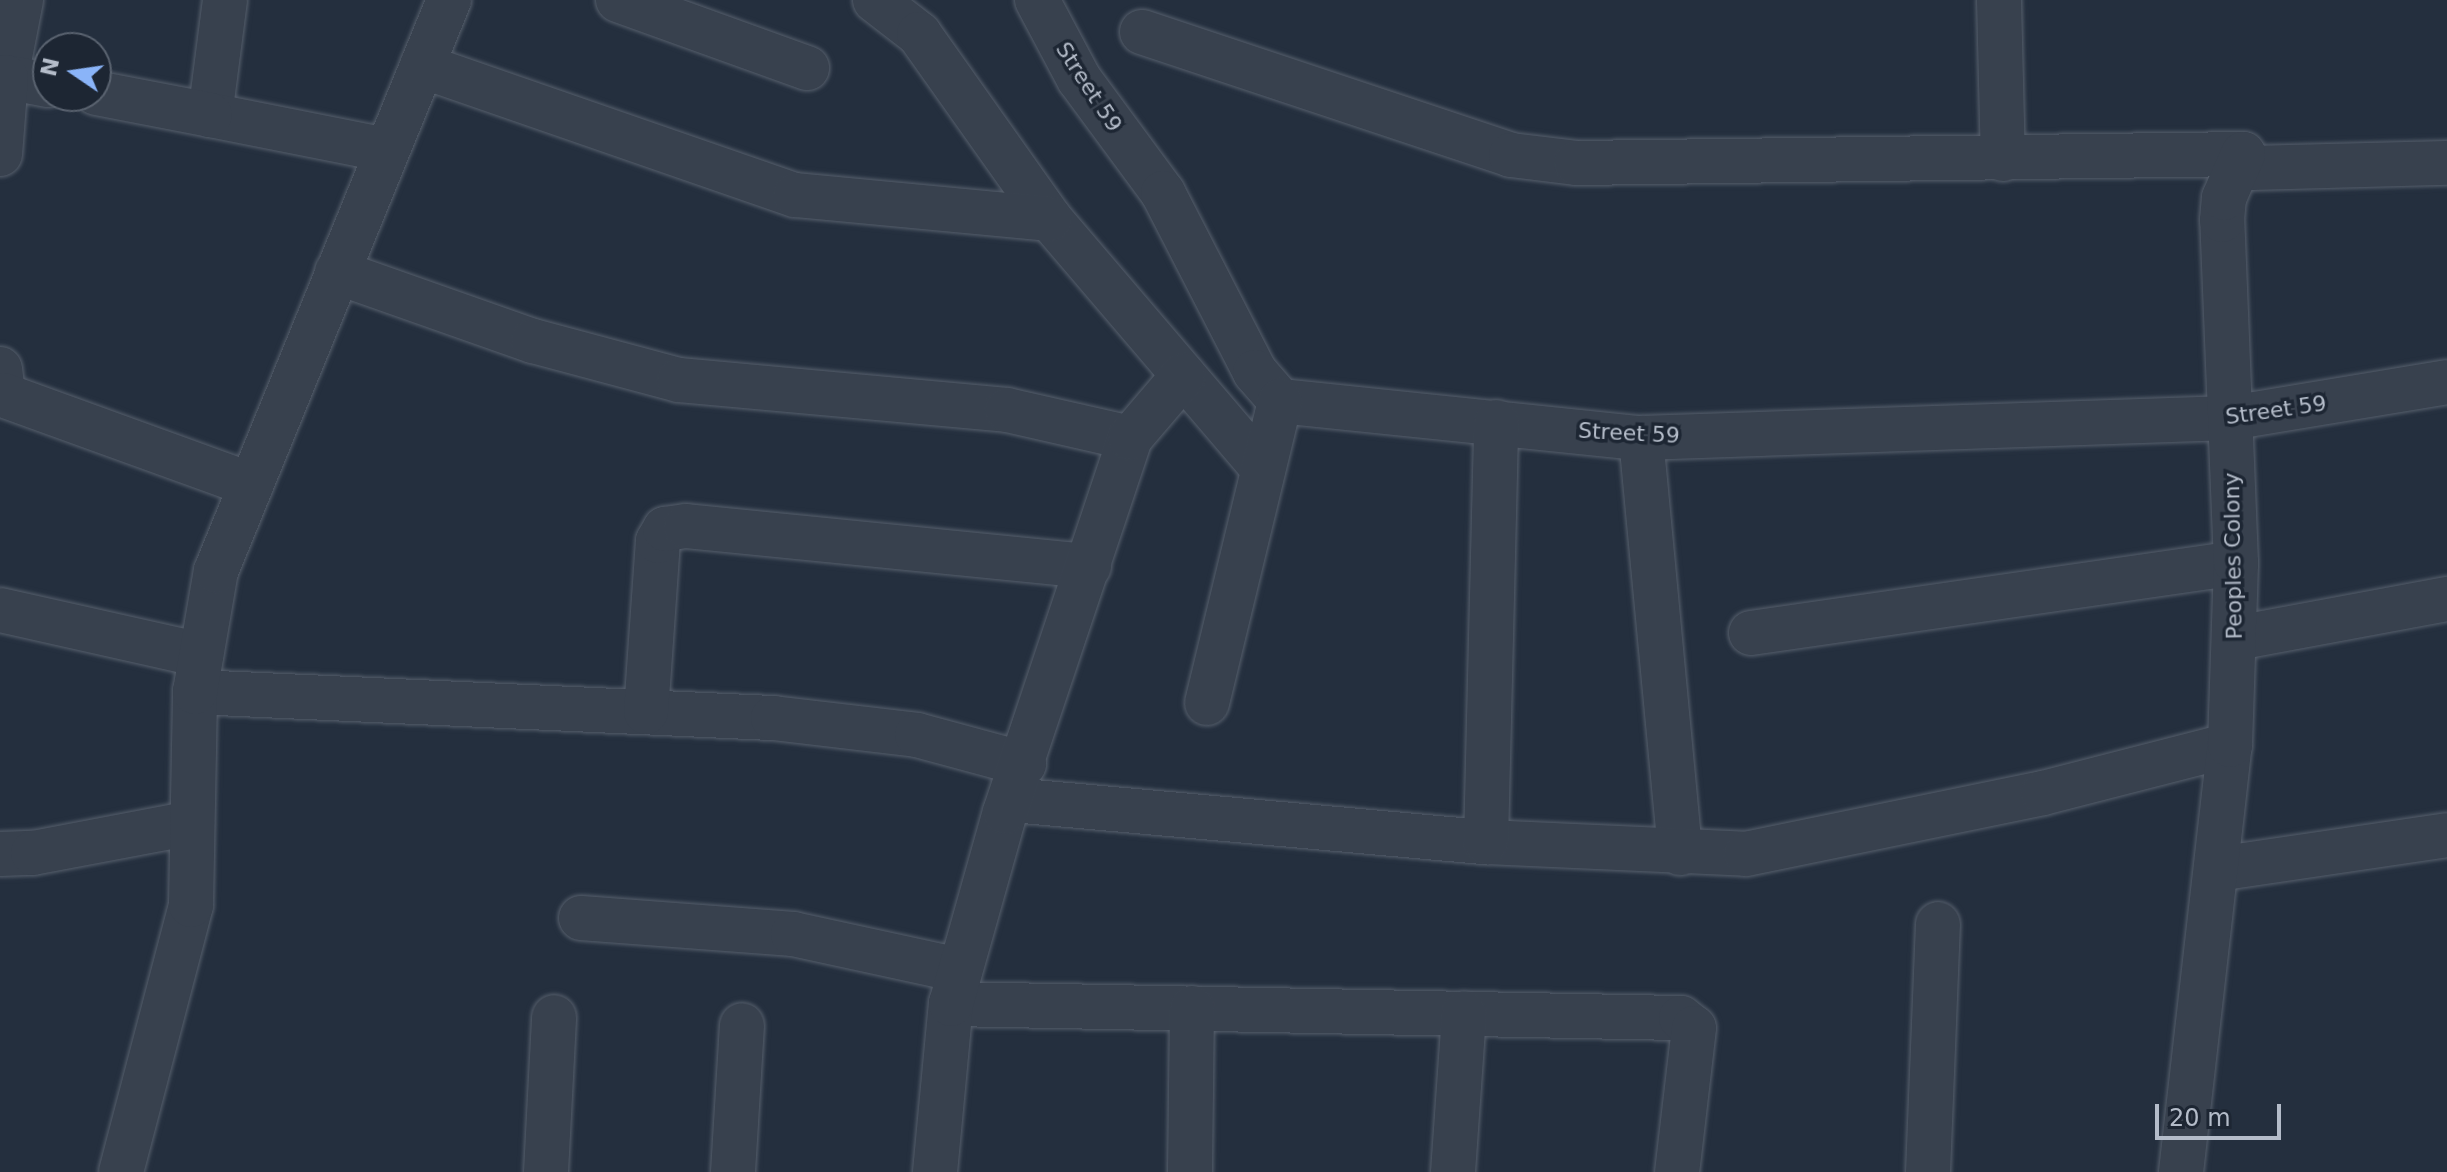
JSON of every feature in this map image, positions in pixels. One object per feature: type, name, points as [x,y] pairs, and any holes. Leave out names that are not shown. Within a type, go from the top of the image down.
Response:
[{"type":"street","points":[[0,154],[6,77],[21,0]]},
{"type":"street","points":[[210,115],[225,0]]},
{"type":"street","points":[[121,1172],[191,905],[198,673],[216,571],[449,0]]},
{"type":"street","points":[[875,0],[919,34],[1050,219],[1261,466]]},
{"type":"street","name":"Street 59","points":[[1037,0],[1079,79],[1163,193],[1255,372],[1280,401],[1641,438],[2230,418],[2447,382]]},
{"type":"street","points":[[1999,0],[2003,159]]},
{"type":"street","points":[[622,1],[807,68]]},
{"type":"street","points":[[1142,32],[1511,155],[1623,166],[2243,154],[2251,168],[2447,163]]},
{"type":"street","points":[[422,66],[795,195],[1050,219]]},
{"type":"street","points":[[6,77],[32,82]]},
{"type":"street","points":[[112,96],[387,150]]},
{"type":"street","name":"Peoples Colony","points":[[2181,1172],[2230,745],[2236,638],[2236,563],[2222,220],[2224,198],[2243,154]]},
{"type":"street","points":[[337,272],[533,341],[679,380],[1007,410],[1130,438]]},
{"type":"street","points":[[935,1172],[956,987],[1018,782],[1130,438],[1183,376]]},
{"type":"street","points":[[1,390],[251,485]]},
{"type":"street","points":[[1207,703],[1261,466],[1280,401]]},
{"type":"street","points":[[1486,842],[1496,422]]},
{"type":"street","points":[[1641,438],[1680,853]]},
{"type":"street","points":[[646,712],[658,541],[665,529],[686,526],[1089,566]]},
{"type":"street","points":[[1751,633],[2236,563]]},
{"type":"street","points":[[2236,638],[2447,599]]},
{"type":"street","points":[[0,610],[198,673],[646,712],[773,718],[917,735],[1018,782],[1486,842],[1746,854],[1841,837],[2230,745]]},
{"type":"street","points":[[0,854],[192,823]]},
{"type":"street","points":[[2217,869],[2447,835]]},
{"type":"street","points":[[581,918],[793,934],[956,987],[1192,1008],[1681,1018],[1694,1028],[1677,1172]]},
{"type":"street","points":[[1928,1172],[1938,924]]},
{"type":"street","points":[[1190,1172],[1192,1008]]},
{"type":"street","points":[[1453,1172],[1464,1013]]},
{"type":"street","points":[[546,1172],[554,1017]]},
{"type":"street","points":[[733,1172],[742,1025]]}]
